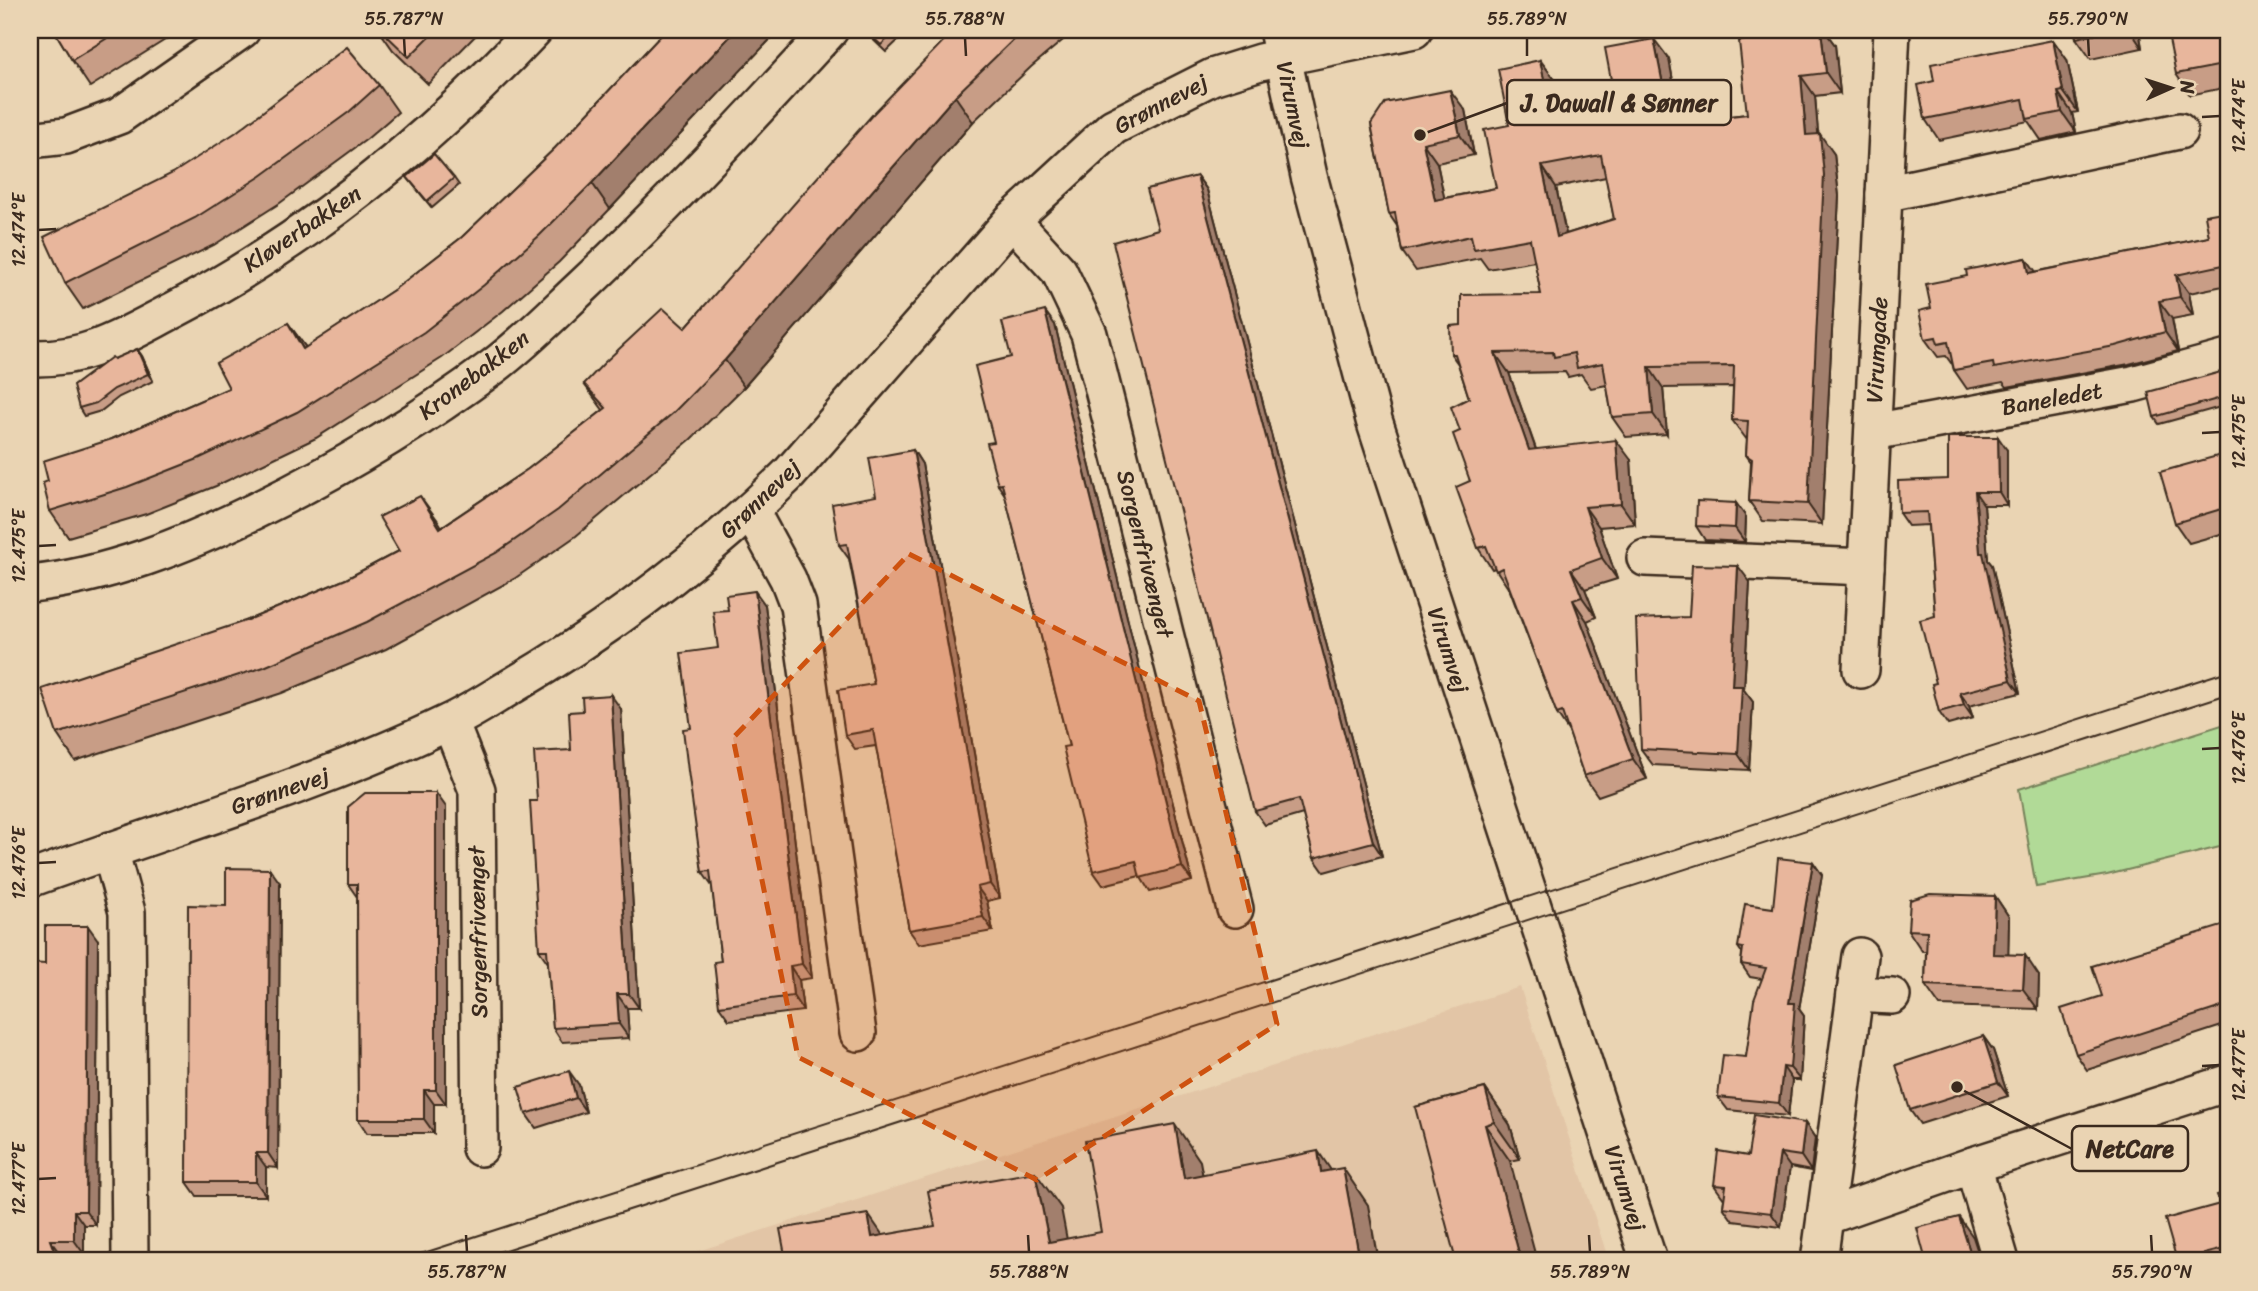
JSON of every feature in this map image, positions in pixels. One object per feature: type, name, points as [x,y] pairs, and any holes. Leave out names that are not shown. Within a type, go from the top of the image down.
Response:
[{"type":"street","points":[[30,140],[66,136],[119,116],[242,30]]},
{"type":"street","name":"Kløverbakken","points":[[30,358],[53,359],[95,351],[198,297],[298,237],[379,176],[463,103],[534,30]]},
{"type":"street","name":"Kronebakken","points":[[30,584],[64,580],[136,560],[220,528],[310,484],[376,446],[485,373],[638,233],[830,30]]},
{"type":"street","name":"Grønnevej","points":[[30,879],[339,771],[450,722],[571,652],[686,568],[751,511],[789,474],[1012,220],[1114,127],[1279,43],[1413,30]]},
{"type":"street","name":"Virumgade","points":[[1861,670],[1892,30]]},
{"type":"street","name":"Virumvej","points":[[1279,43],[1306,165],[1374,420],[1649,1261]]},
{"type":"street","points":[[1884,194],[2179,131]]},
{"type":"street","name":"Sorgenfrivænget","points":[[1012,220],[1059,271],[1089,334],[1235,909]]},
{"type":"street","name":"Baneledet","points":[[1873,432],[2133,384],[2228,358]]},
{"type":"street","points":[[751,511],[789,579],[798,605],[858,1033]]},
{"type":"street","points":[[1645,558],[1866,567]]},
{"type":"street","name":"Sorgenfrivænget","points":[[450,722],[477,790],[480,1148]]},
{"type":"street","points":[[110,850],[127,912],[130,1259]]},
{"type":"street","points":[[1819,1261],[1860,956]]},
{"type":"street","points":[[1854,994],[1892,996]]},
{"type":"street","points":[[1825,1217],[1973,1165],[2228,1083]]},
{"type":"street","points":[[1973,1165],[2001,1261]]},
{"type":"highlighted area","points":[[909,554],[1199,701],[1277,1024],[1037,1180],[798,1057],[733,738]]},
{"type":"shaded area","points":[[1520,987],[1609,1261],[667,1261]]},
{"type":"green space","points":[[2228,723],[2228,845],[2107,875],[2036,887],[2019,789]]},
{"type":"building","points":[[54,30],[120,30],[72,60]]},
{"type":"building","points":[[381,30],[436,30],[409,57]]},
{"type":"building","points":[[666,30],[736,30],[540,235],[484,285],[424,332],[297,412],[198,459],[127,487],[50,511],[43,483],[48,481],[43,461],[112,439],[229,388],[216,363],[288,323],[303,349],[395,289],[462,237],[555,148]]},
{"type":"building","points":[[865,30],[897,30],[881,45]]},
{"type":"building","points":[[954,30],[1025,30],[955,96],[725,360],[673,413],[558,510],[496,553],[367,622],[264,667],[57,734],[42,689],[248,620],[346,579],[399,551],[379,517],[420,496],[440,528],[528,469],[606,408],[584,384],[663,308],[685,328],[873,114]]},
{"type":"building","points":[[1821,30],[1826,73],[1801,76],[1806,135],[1820,134],[1824,175],[1808,504],[1749,501],[1752,459],[1746,455],[1748,421],[1732,420],[1734,366],[1649,367],[1653,414],[1612,417],[1603,363],[1577,368],[1574,353],[1554,357],[1553,352],[1495,353],[1529,450],[1616,440],[1621,504],[1585,507],[1602,558],[1571,569],[1582,597],[1573,600],[1633,759],[1584,776],[1562,712],[1557,714],[1502,568],[1496,571],[1486,546],[1478,548],[1456,487],[1470,481],[1453,434],[1460,431],[1451,407],[1469,398],[1455,354],[1451,354],[1450,326],[1461,325],[1461,295],[1541,294],[1530,239],[1474,249],[1471,236],[1402,251],[1395,213],[1389,214],[1371,124],[1385,103],[1450,90],[1460,135],[1423,143],[1435,200],[1496,188],[1484,130],[1509,125],[1498,69],[1540,60],[1552,119],[1616,106],[1605,48],[1654,39],[1666,100],[1674,99],[1678,122],[1747,114],[1739,41],[1758,38],[1758,32]],"holes":[[[1601,155],[1614,219],[1557,237],[1542,166]]]},
{"type":"building","points":[[2075,30],[2116,30],[2076,38]]},
{"type":"building","points":[[2167,30],[2228,30],[2228,64],[2176,74]]},
{"type":"building","points":[[2053,40],[2063,91],[2058,92],[2062,112],[2027,119],[2023,99],[1925,119],[1918,85],[1934,81],[1931,64]]},
{"type":"building","points":[[347,47],[379,85],[349,112],[261,176],[195,218],[65,283],[44,237],[173,173],[235,133]]},
{"type":"building","points":[[434,154],[454,178],[427,201],[407,177]]},
{"type":"building","points":[[1197,176],[1373,842],[1314,858],[1299,799],[1255,811],[1113,242],[1158,229],[1147,189]]},
{"type":"building","points":[[2228,211],[2228,264],[2176,275],[2180,297],[2159,301],[2165,332],[2115,346],[1994,368],[1993,363],[1954,370],[1948,342],[1938,344],[1936,337],[1925,339],[1919,311],[1931,308],[1926,284],[1967,276],[1966,270],[2026,258],[2029,273],[2209,237],[2205,215]]},
{"type":"building","points":[[1045,311],[1182,867],[1140,878],[1136,861],[1093,871],[1063,747],[1069,746],[1002,484],[998,485],[987,443],[994,442],[975,366],[1011,357],[1002,322]]},
{"type":"building","points":[[137,349],[148,374],[114,389],[96,403],[79,408],[73,386],[112,357],[114,359]]},
{"type":"building","points":[[2228,370],[2228,396],[2154,417],[2148,392]]},
{"type":"building","points":[[1948,437],[1998,437],[1999,492],[1975,492],[1980,553],[1983,553],[2011,680],[1960,693],[1964,705],[1939,712],[1932,684],[1936,683],[1920,620],[1935,616],[1927,512],[1899,513],[1898,481],[1948,479]]},
{"type":"building","points":[[913,450],[990,884],[977,887],[983,917],[909,930],[873,730],[845,735],[838,690],[874,684],[847,544],[839,545],[832,504],[876,496],[869,458]]},
{"type":"building","points":[[2228,453],[2228,507],[2175,523],[2160,472]]},
{"type":"building","points":[[1697,501],[1736,503],[1735,528],[1696,526]]},
{"type":"building","points":[[1692,565],[1738,566],[1732,686],[1742,686],[1738,754],[1641,749],[1636,619],[1689,617]]},
{"type":"building","points":[[755,591],[802,964],[790,966],[793,996],[719,1006],[714,962],[721,961],[710,871],[702,872],[688,771],[683,729],[691,728],[681,653],[718,648],[713,611],[728,610],[726,595]]},
{"type":"building","points":[[611,695],[629,994],[617,994],[619,1024],[553,1028],[547,950],[539,950],[530,801],[537,801],[534,752],[571,750],[569,712],[583,711],[582,697]]},
{"type":"building","points":[[365,793],[436,793],[436,1090],[424,1090],[424,1119],[358,1119],[357,884],[348,884],[348,807]]},
{"type":"building","points":[[1778,858],[1813,862],[1789,1003],[1795,1003],[1790,1068],[1783,1067],[1779,1103],[1718,1097],[1723,1055],[1746,1057],[1754,1000],[1766,968],[1741,964],[1743,948],[1738,947],[1745,904],[1773,908]]},
{"type":"building","points":[[226,868],[270,869],[268,1153],[256,1153],[256,1182],[187,1182],[188,905],[226,906]]},
{"type":"building","points":[[1930,894],[1995,896],[1993,954],[2025,955],[2023,989],[1925,985],[1927,931],[1908,930],[1910,900]]},
{"type":"building","points":[[2228,924],[2228,1005],[2076,1054],[2061,1009],[2102,996],[2092,966]]},
{"type":"building","points":[[45,926],[88,926],[86,1211],[74,1211],[74,1240],[50,1240],[57,1259],[30,1261],[30,963],[45,964]]},
{"type":"building","points":[[1983,1036],[1998,1082],[1910,1110],[1896,1065]]},
{"type":"building","points":[[569,1071],[576,1098],[526,1114],[518,1087]]},
{"type":"building","points":[[1485,1088],[1494,1122],[1485,1125],[1521,1261],[1456,1261],[1415,1107]]},
{"type":"building","points":[[1754,1115],[1805,1123],[1801,1156],[1780,1153],[1771,1213],[1723,1207],[1726,1186],[1714,1185],[1718,1151],[1748,1156]]},
{"type":"building","points":[[1175,1124],[1184,1178],[1318,1151],[1321,1172],[1343,1168],[1360,1261],[748,1261],[785,1255],[780,1229],[868,1214],[872,1237],[935,1226],[928,1191],[1035,1172],[1049,1242],[1101,1232],[1085,1141]]},
{"type":"building","points":[[2228,1192],[2228,1248],[2177,1261],[2165,1219],[2220,1204],[2217,1195]]},
{"type":"building","points":[[1959,1217],[1973,1261],[1926,1261],[1917,1228]]},
{"type":"tram line","points":[[399,1261],[2228,671]]},
{"type":"tram line","points":[[471,1261],[2228,694]]},
{"type":"place","name":"J. Dawall & Sønner","points":[[1420,135]]},
{"type":"place","name":"NetCare","points":[[1957,1087]]}]
